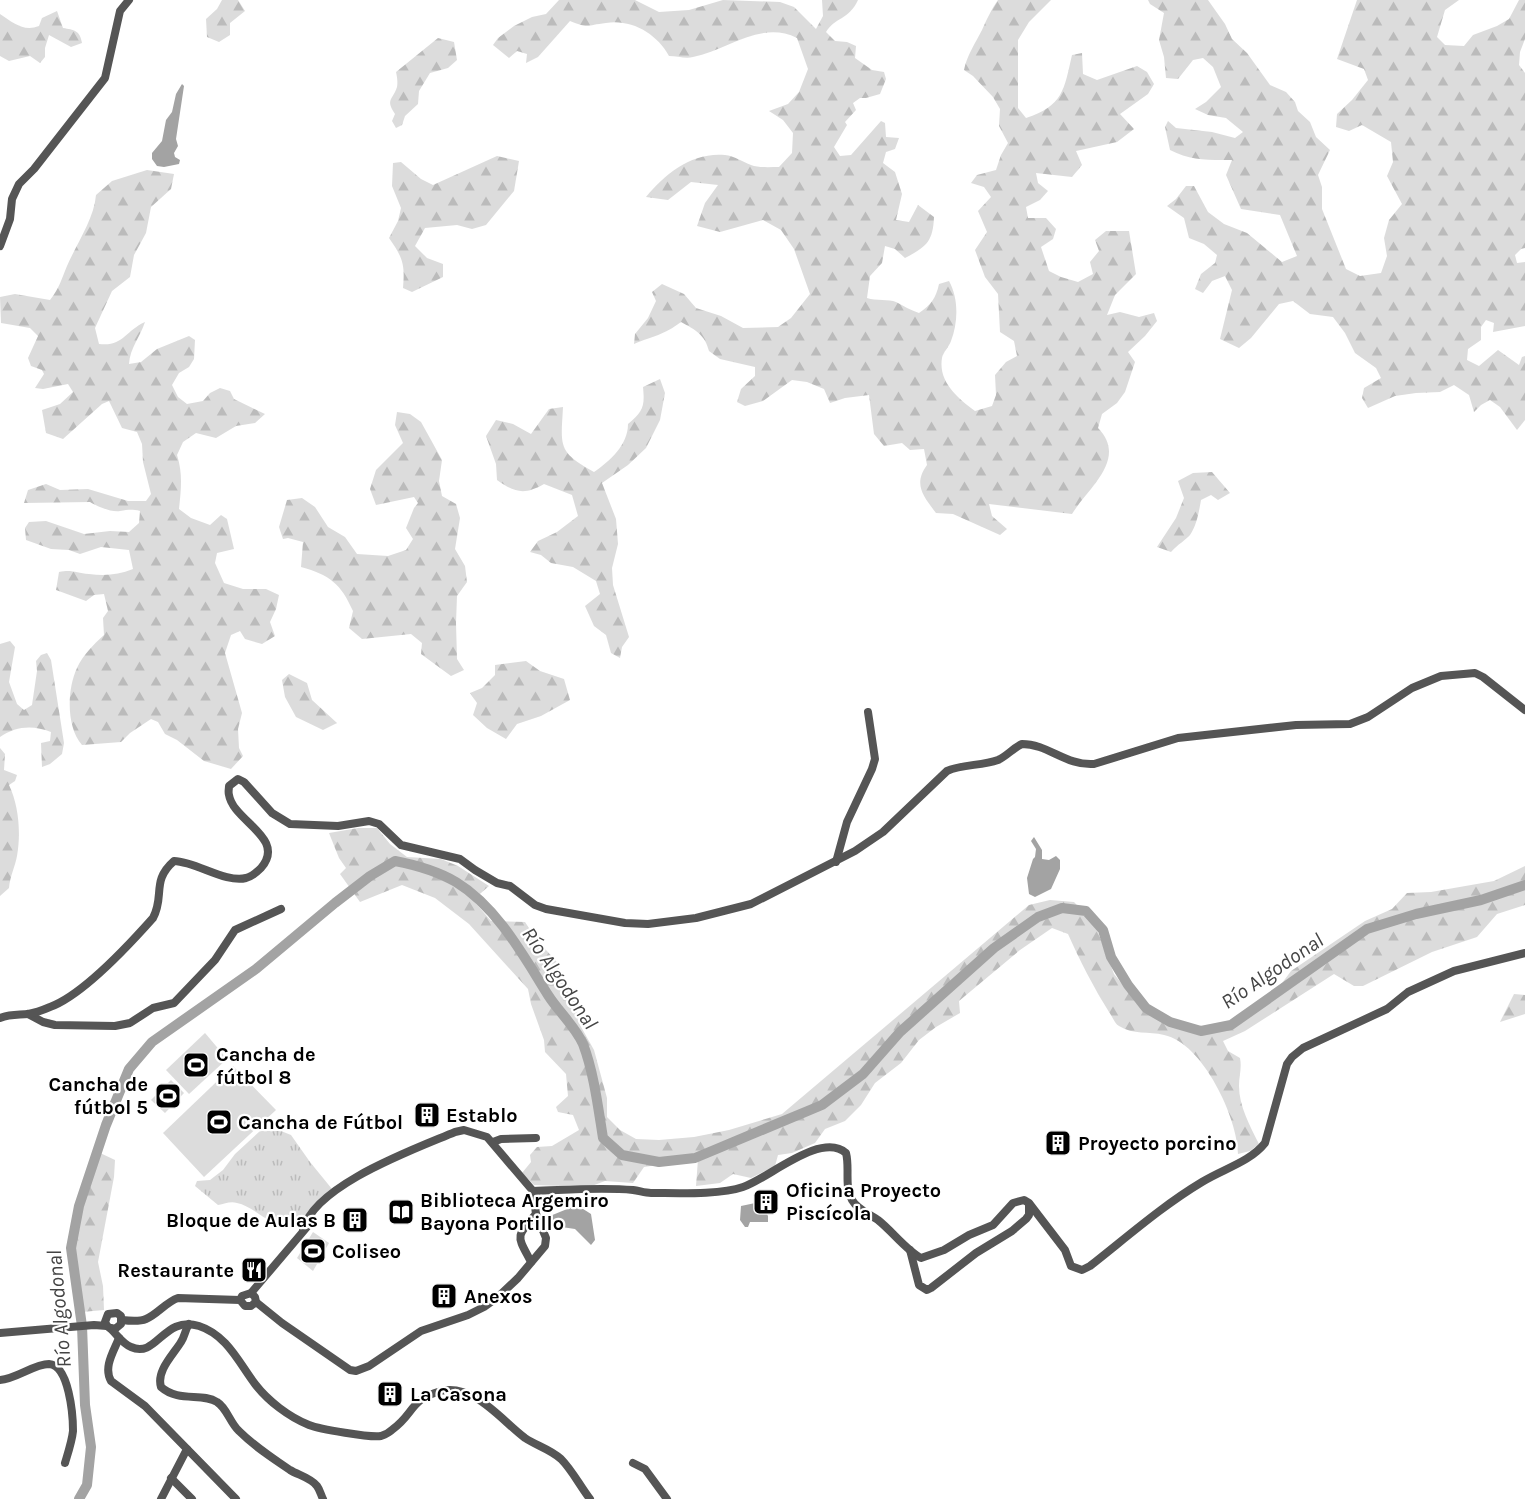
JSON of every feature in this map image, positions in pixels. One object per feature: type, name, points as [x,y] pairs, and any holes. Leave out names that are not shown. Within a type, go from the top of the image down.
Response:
[{"type":"street","points":[[0,246],[10,219],[12,199],[19,184],[34,169],[105,78],[120,11],[129,0]]},
{"type":"street","points":[[0,1018],[14,1014],[28,1014],[52,1006],[83,988],[148,923],[158,909],[160,880],[166,868],[174,861],[185,862],[233,878],[245,879],[256,873],[268,855],[268,846],[228,795],[230,786],[238,779],[244,782],[272,813],[291,824],[338,826],[369,821],[379,824],[401,845],[460,858],[496,883],[510,886],[535,905],[625,923],[648,924],[696,918],[751,904],[837,862],[883,832],[946,771],[957,766],[1000,759],[1022,744],[1041,747],[1052,754],[1084,765],[1178,738],[1296,725],[1350,724],[1368,717],[1412,688],[1441,676],[1461,673],[1475,673],[1483,677],[1525,710]]},
{"type":"street","points":[[837,862],[847,822],[875,759],[868,712]]},
{"type":"street","points":[[28,1014],[43,1022],[56,1025],[115,1026],[130,1023],[153,1008],[174,1003],[218,957],[235,930],[281,909]]},
{"type":"street","points":[[533,1191],[634,1190],[651,1193],[726,1191],[743,1187],[806,1154],[831,1146],[840,1148],[846,1153],[847,1180],[851,1199],[856,1206],[892,1231],[921,1258],[928,1257],[993,1225],[1018,1200],[1029,1203],[1065,1250],[1071,1266],[1078,1270],[1090,1266],[1169,1204],[1202,1182],[1261,1148],[1265,1143],[1287,1064],[1303,1048],[1387,1009],[1408,992],[1454,970],[1525,953]]},
{"type":"street","points":[[240,1300],[242,1296],[251,1293],[303,1230],[305,1223],[320,1204],[336,1189],[455,1132],[465,1130],[487,1137],[491,1141],[533,1191],[536,1214],[546,1238],[545,1246],[531,1262],[498,1297],[484,1307],[421,1331],[369,1366],[356,1371],[350,1370],[282,1323],[256,1302],[251,1293]]},
{"type":"street","points":[[491,1141],[536,1138]]},
{"type":"street","points":[[910,1250],[919,1286],[927,1290],[1026,1219],[1029,1215],[1029,1203]]},
{"type":"street","points":[[531,1262],[520,1240],[520,1234],[536,1214]]},
{"type":"street","points":[[122,1320],[144,1320],[170,1301],[178,1298],[240,1300],[245,1306],[254,1305],[256,1302]]},
{"type":"street","points":[[122,1320],[117,1313],[109,1313],[106,1317],[109,1327],[132,1348],[146,1349],[152,1346],[172,1327],[189,1324],[202,1327],[219,1337],[233,1352],[255,1385],[269,1400],[310,1425],[368,1436],[381,1436],[393,1429],[416,1402],[428,1395],[444,1390],[461,1390],[475,1397],[528,1440],[555,1454],[563,1461],[590,1499]]},
{"type":"street","points":[[0,1333],[94,1325],[118,1327],[122,1320]]},
{"type":"street","points":[[189,1324],[183,1340],[167,1362],[159,1381],[161,1387],[181,1397],[216,1401],[223,1406],[232,1424],[245,1437],[290,1470],[313,1482],[323,1499]]},
{"type":"street","points":[[119,1338],[108,1367],[107,1375],[111,1381],[145,1406],[236,1499]]},
{"type":"street","points":[[0,1380],[44,1365],[56,1365],[59,1368],[64,1376],[72,1414],[73,1432],[65,1463]]},
{"type":"street","points":[[161,1499],[186,1449]]},
{"type":"street","points":[[633,1463],[645,1469],[667,1499]]},
{"type":"street","points":[[171,1478],[192,1499]]},
{"type":"green space","points":[[222,0],[238,0],[245,11],[230,23],[230,35],[219,42],[207,37],[206,19],[217,9]]},
{"type":"green space","points":[[559,0],[635,0],[659,12],[689,10],[723,0],[780,2],[794,7],[816,29],[823,16],[822,0],[858,0],[846,15],[826,32],[835,41],[847,42],[856,46],[855,58],[872,70],[884,72],[886,79],[880,94],[860,98],[853,103],[856,110],[845,122],[847,125],[834,147],[840,156],[851,155],[881,121],[885,123],[886,137],[899,138],[895,149],[886,152],[883,163],[895,172],[902,194],[896,220],[909,222],[918,205],[934,217],[930,238],[923,247],[912,254],[905,258],[895,249],[885,246],[882,263],[870,276],[867,298],[893,301],[919,313],[932,301],[939,284],[949,281],[955,295],[956,319],[951,341],[942,358],[943,375],[956,395],[975,411],[992,406],[996,395],[995,375],[1006,362],[1017,356],[1014,341],[1000,332],[998,294],[985,277],[975,250],[987,232],[978,211],[991,197],[984,187],[971,183],[977,175],[996,170],[1008,143],[999,126],[1000,109],[993,97],[964,70],[969,54],[998,0],[1051,0],[1029,22],[1018,40],[1018,108],[1026,118],[1048,108],[1055,102],[1064,87],[1072,55],[1082,53],[1083,74],[1097,80],[1137,66],[1147,72],[1154,84],[1148,94],[1120,114],[1134,129],[1117,142],[1076,151],[1082,165],[1072,177],[1036,173],[1038,183],[1048,191],[1040,200],[1026,207],[1028,218],[1046,218],[1056,229],[1053,239],[1041,247],[1049,271],[1078,282],[1093,274],[1090,262],[1099,251],[1095,240],[1106,231],[1129,231],[1136,274],[1115,295],[1107,315],[1120,312],[1139,317],[1154,313],[1157,321],[1128,352],[1135,362],[1125,392],[1117,403],[1102,414],[1098,428],[1106,439],[1109,451],[1107,462],[1096,483],[1072,514],[989,504],[992,516],[1007,529],[1000,535],[953,514],[936,513],[921,490],[921,478],[927,465],[924,449],[910,450],[902,443],[884,446],[874,434],[869,395],[845,398],[830,403],[824,389],[807,382],[792,380],[763,401],[745,406],[737,402],[741,389],[755,376],[755,367],[720,359],[709,351],[699,334],[681,322],[664,333],[634,344],[635,334],[648,318],[656,301],[652,292],[662,284],[684,294],[696,308],[721,316],[743,328],[778,327],[791,318],[810,294],[794,249],[781,230],[763,220],[720,232],[697,226],[705,203],[718,185],[691,182],[668,200],[646,197],[671,172],[702,157],[725,155],[754,166],[779,167],[792,153],[793,133],[783,120],[769,111],[788,104],[799,92],[808,69],[797,38],[784,33],[758,34],[690,58],[669,56],[651,35],[634,26],[616,22],[585,26],[570,21],[538,57],[526,63],[527,54],[517,51],[509,58],[493,45],[498,38],[514,26],[532,17],[546,14]]},
{"type":"green space","points":[[1148,0],[1208,0],[1225,24],[1232,39],[1247,53],[1270,85],[1286,92],[1295,102],[1298,111],[1310,122],[1316,137],[1330,150],[1318,175],[1322,187],[1322,209],[1346,269],[1360,276],[1381,273],[1387,256],[1384,238],[1389,220],[1402,204],[1387,176],[1393,162],[1391,142],[1362,125],[1349,131],[1336,127],[1337,114],[1368,80],[1364,69],[1337,59],[1357,0],[1459,0],[1445,10],[1437,37],[1445,45],[1464,46],[1473,35],[1509,19],[1519,0],[1525,0],[1525,39],[1520,52],[1519,65],[1525,73],[1525,248],[1515,255],[1517,263],[1525,262],[1525,326],[1493,332],[1494,323],[1486,320],[1481,327],[1481,340],[1468,349],[1467,360],[1479,366],[1498,350],[1519,365],[1522,357],[1525,356],[1525,420],[1517,430],[1500,407],[1490,400],[1474,412],[1469,395],[1454,385],[1440,392],[1395,396],[1368,408],[1362,398],[1364,388],[1381,378],[1376,368],[1355,353],[1345,333],[1333,317],[1310,314],[1293,301],[1279,304],[1251,338],[1239,348],[1220,339],[1232,290],[1225,276],[1212,281],[1203,293],[1195,289],[1201,274],[1215,263],[1217,255],[1204,244],[1189,238],[1184,218],[1167,206],[1186,186],[1194,186],[1208,212],[1224,224],[1247,233],[1282,262],[1297,256],[1280,215],[1241,209],[1226,175],[1232,160],[1193,158],[1170,150],[1165,127],[1168,121],[1176,128],[1212,132],[1235,138],[1243,132],[1226,118],[1208,115],[1195,109],[1221,87],[1213,67],[1203,58],[1193,60],[1178,79],[1166,78],[1164,57],[1159,40],[1164,13],[1150,4]]},
{"type":"green space","points":[[57,11],[63,28],[76,31],[82,43],[71,47],[49,35],[45,57],[40,63],[30,56],[9,61],[0,56],[0,14],[19,26],[34,28],[39,26],[42,18]]},
{"type":"green space","points":[[438,38],[454,42],[457,60],[448,68],[430,73],[419,91],[418,104],[405,116],[402,125],[396,128],[392,121],[395,114],[390,102],[397,87],[396,72]]},
{"type":"green space","points":[[497,156],[519,161],[514,191],[486,225],[472,229],[457,225],[425,228],[415,246],[427,258],[443,264],[443,277],[412,292],[403,288],[402,262],[389,238],[398,221],[401,208],[392,186],[393,163],[401,162],[421,179],[433,185]]},
{"type":"green space","points":[[147,170],[174,174],[171,189],[151,207],[146,233],[134,255],[130,277],[112,291],[95,328],[99,344],[119,341],[145,322],[133,348],[129,364],[141,362],[157,349],[189,336],[195,340],[194,359],[189,367],[179,373],[172,385],[178,397],[187,404],[203,401],[210,393],[220,388],[230,391],[234,399],[265,414],[255,423],[236,426],[216,438],[196,433],[183,442],[177,455],[181,475],[179,509],[191,518],[210,525],[221,515],[227,519],[234,549],[217,553],[215,563],[224,583],[243,589],[266,589],[279,595],[270,622],[275,636],[262,644],[245,639],[240,631],[231,635],[225,653],[242,713],[238,729],[239,748],[243,756],[231,769],[204,761],[177,740],[165,734],[158,722],[151,719],[121,742],[82,745],[73,728],[71,718],[71,686],[82,659],[104,635],[103,618],[108,611],[104,594],[94,595],[86,601],[56,590],[59,572],[106,575],[127,571],[133,569],[129,550],[101,547],[80,554],[69,550],[51,549],[26,540],[25,528],[29,522],[46,521],[84,534],[110,531],[129,532],[139,523],[140,511],[113,511],[90,502],[24,503],[28,490],[46,484],[60,490],[88,489],[128,501],[146,501],[151,494],[143,462],[142,444],[137,432],[122,428],[109,401],[102,404],[63,439],[46,433],[42,410],[60,404],[73,392],[68,384],[43,389],[35,388],[44,374],[42,370],[31,366],[28,358],[38,336],[30,328],[1,323],[0,297],[15,294],[50,300],[89,222],[96,195],[112,181]]},
{"type":"green space","points":[[660,379],[665,393],[660,420],[646,448],[628,465],[602,483],[616,519],[618,544],[612,568],[613,585],[629,637],[622,647],[620,658],[611,653],[606,635],[594,626],[585,606],[600,594],[596,581],[573,567],[551,563],[541,555],[530,552],[538,541],[557,532],[578,516],[572,495],[544,484],[531,490],[515,490],[497,480],[496,464],[486,436],[496,420],[513,424],[531,434],[549,409],[563,407],[564,447],[573,459],[594,472],[612,458],[621,446],[628,424],[642,408],[643,387]]},
{"type":"green space","points":[[397,412],[410,414],[421,422],[442,460],[439,481],[442,496],[456,504],[460,518],[455,549],[465,566],[467,582],[457,596],[456,623],[457,659],[464,670],[451,676],[421,654],[422,643],[411,634],[362,639],[349,628],[353,611],[344,594],[327,577],[301,567],[303,542],[283,539],[279,527],[287,500],[302,498],[315,507],[328,527],[345,537],[357,554],[388,556],[406,550],[413,539],[406,528],[418,503],[414,497],[376,505],[370,489],[376,470],[403,443],[395,425]]},
{"type":"green space","points":[[1212,472],[1230,493],[1218,500],[1211,495],[1201,500],[1189,537],[1171,552],[1157,547],[1176,518],[1184,498],[1178,481],[1193,473]]},
{"type":"green space","points":[[10,641],[15,647],[9,682],[17,704],[24,710],[32,705],[37,671],[36,661],[41,655],[47,653],[51,660],[64,743],[62,754],[50,764],[42,767],[41,743],[50,741],[51,732],[38,728],[25,728],[0,737],[0,644]]},
{"type":"green space","points":[[526,661],[540,671],[564,679],[570,700],[541,716],[517,724],[506,739],[487,728],[473,715],[477,703],[470,693],[482,688],[495,675],[495,665]]},
{"type":"green space","points":[[289,674],[307,683],[312,700],[337,723],[323,730],[296,717],[285,697],[282,680]]},
{"type":"green space","points":[[0,748],[5,754],[4,770],[17,775],[15,781],[9,785],[17,811],[19,838],[9,888],[0,896]]},
{"type":"green space","points":[[358,828],[377,828],[390,844],[407,857],[441,859],[458,866],[489,886],[473,900],[491,921],[525,922],[537,940],[556,961],[567,989],[576,1004],[580,1025],[594,1050],[607,1098],[607,1117],[620,1130],[636,1139],[694,1137],[729,1130],[782,1114],[1029,905],[1050,900],[1074,902],[1095,924],[1114,974],[1138,1004],[1170,1024],[1201,1032],[1232,1026],[1268,1002],[1291,971],[1365,921],[1392,909],[1407,893],[1431,892],[1494,881],[1525,866],[1525,905],[1497,914],[1477,937],[1432,952],[1363,986],[1354,986],[1334,974],[1245,1031],[1223,1041],[1228,1051],[1240,1058],[1241,1101],[1259,1144],[1250,1151],[1238,1154],[1232,1122],[1225,1103],[1205,1067],[1192,1052],[1178,1041],[1164,1035],[1130,1031],[1118,1025],[1092,983],[1068,934],[1052,928],[1020,950],[959,1001],[960,1013],[919,1040],[901,1063],[875,1083],[861,1105],[845,1121],[825,1129],[815,1143],[792,1153],[778,1155],[775,1166],[751,1178],[733,1174],[720,1183],[696,1186],[698,1159],[644,1167],[633,1183],[605,1181],[589,1187],[534,1185],[522,1173],[531,1162],[530,1155],[537,1147],[552,1146],[579,1130],[573,1115],[558,1112],[556,1107],[568,1096],[566,1074],[545,1052],[544,1040],[528,989],[469,924],[435,898],[402,885],[360,902],[340,874],[346,868],[339,858],[329,833]]},
{"type":"green space","points":[[1514,994],[1525,995],[1525,1014],[1500,1022]]},
{"type":"green space","name":"Cancha de fútbol 8","points":[[205,1033],[227,1059],[189,1094],[166,1070]]},
{"type":"green space","name":"Cancha de Fútbol","points":[[233,1066],[276,1110],[204,1177],[163,1133]]},
{"type":"green space","name":"Cancha de fútbol 5","points":[[171,1080],[184,1093],[165,1113],[151,1100]]},
{"type":"green space","points":[[260,1131],[281,1131],[291,1135],[332,1189],[298,1227],[282,1227],[245,1205],[230,1202],[218,1205],[195,1186],[197,1181],[210,1180],[223,1170],[235,1154]]},
{"type":"green space","points":[[98,1152],[115,1160],[114,1177],[98,1262],[103,1286],[104,1310],[82,1312],[72,1248],[80,1206]]},
{"type":"green space","name":"Coliseo","points":[[313,1232],[329,1243],[313,1271],[297,1258]]},
{"type":"shaded area","points":[[182,84],[184,86],[176,139],[178,146],[174,153],[175,157],[180,160],[179,164],[157,166],[152,159],[152,153],[162,141],[166,120],[172,112],[176,94]]},
{"type":"shaded area","points":[[1034,837],[1042,850],[1042,859],[1049,860],[1056,856],[1060,860],[1060,869],[1051,889],[1035,897],[1029,894],[1027,878],[1035,857],[1036,849],[1031,841]]},
{"type":"shaded area","points":[[760,1202],[768,1216],[768,1222],[750,1222],[748,1227],[745,1227],[740,1220],[741,1206]]},
{"type":"shaded area","points":[[572,1207],[580,1207],[591,1214],[595,1240],[591,1245],[575,1229],[555,1226],[550,1221],[550,1216]]},
{"type":"waterway","name":"Río Algodonal","points":[[79,1499],[87,1485],[91,1447],[85,1405],[82,1326],[71,1248],[79,1206],[106,1125],[129,1069],[152,1042],[256,969],[335,903],[370,876],[395,861],[426,869],[456,882],[471,892],[497,918],[583,1044],[593,1078],[603,1138],[622,1155],[659,1162],[695,1158],[822,1105],[863,1074],[900,1032],[994,948],[1038,917],[1062,908],[1086,911],[1103,930],[1111,957],[1128,985],[1146,1008],[1170,1022],[1201,1031],[1231,1025],[1367,929],[1416,914],[1481,900],[1525,885]]},
{"type":"place","name":"Cancha de fútbol 8","points":[[196,1065]]},
{"type":"place","name":"Cancha de fútbol 5","points":[[168,1096]]},
{"type":"place","name":"Establo","points":[[427,1115]]},
{"type":"place","name":"Cancha de Fútbol","points":[[219,1122]]},
{"type":"place","name":"Proyecto porcino","points":[[1058,1143]]},
{"type":"place","name":"Oficina Proyecto Piscícola","points":[[766,1202]]},
{"type":"place","name":"Biblioteca Argemiro Bayona Portillo","points":[[401,1212]]},
{"type":"place","name":"Bloque de Aulas B","points":[[355,1220]]},
{"type":"place","name":"Coliseo","points":[[313,1251]]},
{"type":"place","name":"Restaurante","points":[[254,1270]]},
{"type":"place","name":"Anexos","points":[[444,1296]]},
{"type":"place","name":"La Casona","points":[[390,1394]]}]
